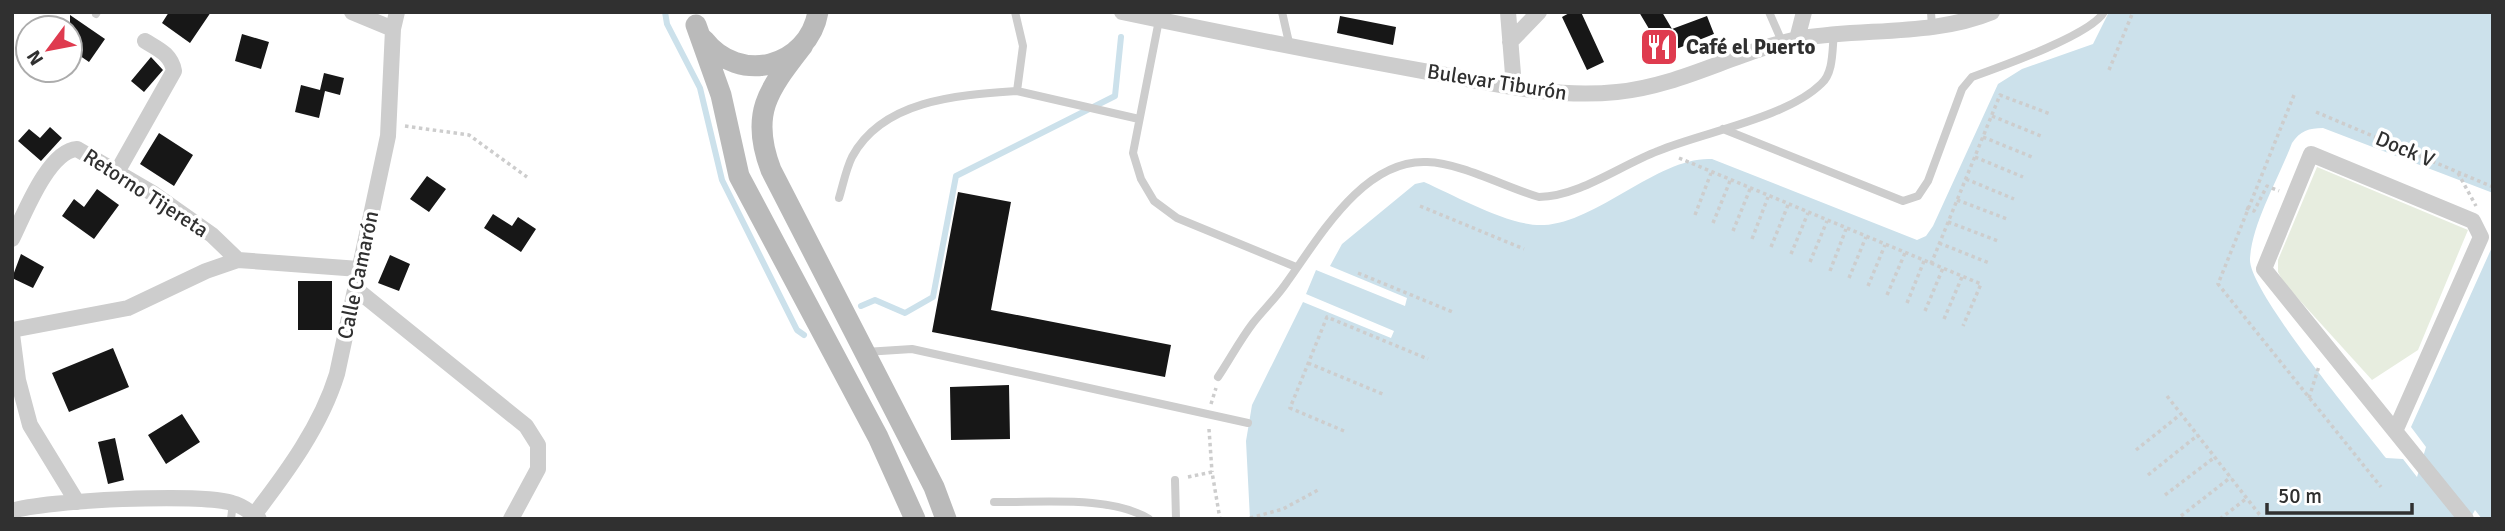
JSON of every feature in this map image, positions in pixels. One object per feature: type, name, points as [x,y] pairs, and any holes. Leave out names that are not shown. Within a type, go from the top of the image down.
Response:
[{"type":"street","points":[[352,12],[393,29]]},
{"type":"street","name":"Calle Camarón","points":[[257,517],[330,398],[356,289],[389,123],[393,29],[397,12]]},
{"type":"street","points":[[695,19],[713,50],[730,61],[750,66],[779,62],[807,39],[818,12]]},
{"type":"street","points":[[829,12],[768,95],[761,117],[763,147],[771,170],[934,487],[946,519]]},
{"type":"street","name":"Bulevar Tiburón","points":[[1122,12],[1290,47],[1560,93],[1619,92],[1674,81],[1790,42],[1834,33],[1992,12]]},
{"type":"street","points":[[1508,12],[1514,87]]},
{"type":"street","points":[[1510,42],[1539,12]]},
{"type":"street","points":[[1790,42],[1804,12]]},
{"type":"street","points":[[695,19],[721,95],[739,176],[878,437],[915,519]]},
{"type":"street","points":[[117,172],[174,71],[172,61],[145,41]]},
{"type":"street","name":"Retorno Tijereta","points":[[12,239],[49,168],[60,154],[77,149],[212,235],[239,260]]},
{"type":"street","points":[[2396,429],[2481,237],[2473,221],[2311,154],[2264,269],[2396,429],[2466,519]]},
{"type":"street","points":[[77,502],[30,425],[18,380],[12,332],[128,308],[206,271],[239,260],[359,269]]},
{"type":"street","points":[[356,289],[526,426],[538,445],[538,469],[511,519]]},
{"type":"street","points":[[12,510],[77,502],[209,499],[232,511],[257,517]]},
{"type":"lane","points":[[1015,12],[1023,46],[1017,91]]},
{"type":"lane","points":[[1282,12],[1290,47]]},
{"type":"lane","points":[[1769,12],[1790,42]]},
{"type":"lane","points":[[1723,129],[1903,201],[1918,196],[1928,181],[1962,89],[1972,77],[2072,36],[2090,27],[2104,12]]},
{"type":"lane","points":[[1159,20],[1133,153],[1141,179],[1154,201],[1177,218],[1296,267]]},
{"type":"lane","points":[[1219,377],[1254,322],[1296,267],[1348,202],[1380,175],[1406,164],[1427,162],[1449,166],[1538,197],[1554,197],[1639,158],[1765,114],[1820,86],[1829,73],[1834,33]]},
{"type":"lane","points":[[839,198],[852,157],[870,134],[897,116],[925,103],[960,96],[1017,91],[1139,119]]},
{"type":"lane","points":[[865,352],[912,349],[1248,423]]},
{"type":"lane","points":[[1175,480],[1176,519]]},
{"type":"lane","points":[[994,502],[1082,503],[1132,509],[1149,519]]},
{"type":"path","points":[[2109,70],[2133,12]]},
{"type":"path","points":[[1931,264],[2000,95],[2050,114]]},
{"type":"path","name":"Dock V","points":[[2316,112],[2493,187]]},
{"type":"path","points":[[1992,116],[2041,136]]},
{"type":"path","points":[[389,123],[469,135],[527,177]]},
{"type":"path","points":[[1983,137],[2032,157]]},
{"type":"path","points":[[1975,157],[2023,177]]},
{"type":"path","points":[[1688,162],[1981,284],[1963,326]]},
{"type":"path","points":[[2456,171],[2476,202],[2473,221]]},
{"type":"path","points":[[1695,215],[1711,173]]},
{"type":"path","points":[[1966,179],[2014,199]]},
{"type":"path","points":[[1713,223],[1730,181]]},
{"type":"path","points":[[2246,208],[2255,211],[2267,186],[2275,189]]},
{"type":"path","points":[[1733,231],[1749,189]]},
{"type":"path","points":[[1752,239],[1768,197]]},
{"type":"path","points":[[1958,200],[2007,219]]},
{"type":"path","points":[[1771,247],[1788,205]]},
{"type":"path","points":[[1420,206],[1524,249]]},
{"type":"path","points":[[1791,254],[1808,213]]},
{"type":"path","points":[[1810,262],[1827,221]]},
{"type":"path","points":[[1948,222],[1998,241]]},
{"type":"path","points":[[1830,271],[1846,229]]},
{"type":"path","points":[[1849,278],[1866,237]]},
{"type":"path","points":[[1939,243],[1989,263]]},
{"type":"path","points":[[1868,286],[1885,245]]},
{"type":"path","points":[[1887,295],[1905,253]]},
{"type":"path","points":[[1907,303],[1924,261]]},
{"type":"path","points":[[1926,311],[1942,268]]},
{"type":"path","points":[[1358,273],[1455,313]]},
{"type":"path","points":[[1944,319],[1962,277]]},
{"type":"path","points":[[1344,431],[1290,408],[1327,317],[1428,359]]},
{"type":"path","points":[[1308,363],[1385,395]]},
{"type":"path","points":[[2309,398],[2318,368]]},
{"type":"path","points":[[2167,396],[2263,519]]},
{"type":"path","points":[[2136,450],[2181,414]]},
{"type":"path","points":[[2148,475],[2198,435]]},
{"type":"path","points":[[2165,495],[2215,457]]},
{"type":"path","points":[[1175,480],[1212,472],[1220,519]]},
{"type":"path","points":[[2181,516],[2231,477]]},
{"type":"path","points":[[1250,518],[1283,509],[1318,490]]},
{"type":"path","points":[[2220,519],[2247,498]]},
{"type":"shaded area","points":[[2317,167],[2468,230],[2418,350],[2372,380],[2284,283],[2278,272],[2278,260]]},
{"type":"water","points":[[2109,12],[2493,12],[2493,193],[2323,128],[2309,130],[2292,143],[2261,216],[2250,259],[2254,275],[2267,299],[2331,389],[2386,458],[2403,459],[2417,477],[2426,447],[2411,427],[2493,245],[2493,519],[2482,519],[2475,510],[2470,519],[1250,519],[1246,441],[1252,405],[1303,302],[1391,338],[1394,331],[1306,294],[1316,270],[1405,306],[1407,298],[1330,266],[1342,244],[1415,184],[1424,182],[1483,210],[1515,221],[1544,225],[1586,213],[1671,168],[1692,161],[1712,159],[1917,240],[1926,236],[1933,226],[1998,84],[2022,69],[2093,44]]},
{"type":"building","points":[[169,12],[211,12],[190,43],[162,23]]},
{"type":"building","points":[[1571,12],[1581,12],[1604,62],[1587,70],[1562,17]]},
{"type":"building","points":[[1639,12],[1662,12],[1672,29],[1707,16],[1714,34],[1651,59],[1644,43],[1655,39]]},
{"type":"building","points":[[1340,16],[1396,27],[1393,45],[1337,33]]},
{"type":"building","points":[[84,25],[105,39],[89,62],[84,59]]},
{"type":"building","points":[[242,34],[269,42],[261,69],[235,61]]},
{"type":"building","points":[[151,57],[163,70],[144,92],[131,81]]},
{"type":"building","points":[[324,73],[344,78],[340,95],[325,91],[319,118],[295,112],[301,85],[320,90]]},
{"type":"building","points":[[50,127],[62,138],[41,161],[18,141],[29,129],[40,138]]},
{"type":"building","points":[[159,133],[193,155],[174,186],[140,164]]},
{"type":"building","points":[[427,176],[446,189],[429,212],[410,199]]},
{"type":"building","points":[[97,189],[119,205],[94,239],[62,216],[74,199],[84,207]]},
{"type":"building","points":[[958,192],[1011,202],[991,310],[1171,345],[1165,377],[932,332]]},
{"type":"building","points":[[493,214],[512,226],[518,217],[536,229],[521,252],[484,228]]},
{"type":"building","points":[[21,254],[44,267],[33,288],[12,278]]},
{"type":"building","points":[[390,255],[410,264],[399,291],[378,283]]},
{"type":"building","points":[[298,281],[332,281],[332,330],[298,330]]},
{"type":"building","points":[[113,348],[129,387],[69,412],[52,373]]},
{"type":"building","points":[[1009,385],[1010,439],[951,440],[950,387]]},
{"type":"building","points":[[182,414],[200,442],[166,464],[148,435]]},
{"type":"building","points":[[115,438],[124,480],[108,484],[98,442]]},
{"type":"waterway","points":[[665,12],[667,24],[700,88],[722,180],[797,330],[804,335]]},
{"type":"waterway","points":[[861,306],[875,300],[905,313],[933,297],[956,176],[1115,96],[1121,37]]},
{"type":"place","name":"Café el Puerto","points":[[1659,47]]}]
